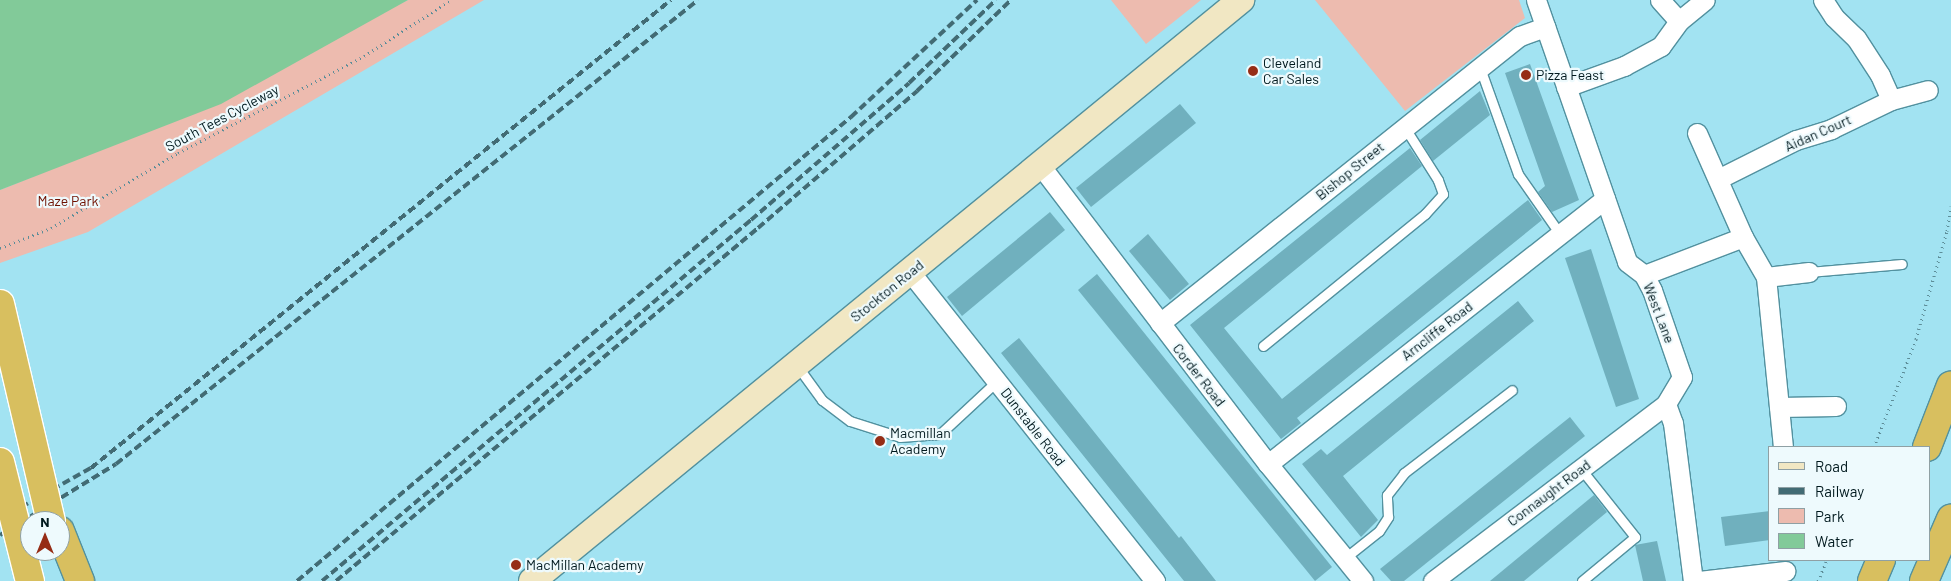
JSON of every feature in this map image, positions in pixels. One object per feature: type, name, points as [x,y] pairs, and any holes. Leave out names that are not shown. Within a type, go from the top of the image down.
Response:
[{"type":"highway","points":[[0,304],[52,511]]},
{"type":"highway","points":[[1927,446],[1951,386]]},
{"type":"highway","points":[[0,462],[30,581]]},
{"type":"highway","points":[[1924,581],[1951,519]]},
{"type":"highway","points":[[70,556],[80,581]]},
{"type":"highway","points":[[58,561],[61,581]]},
{"type":"highway","points":[[1872,581],[1881,561]]},
{"type":"main road","name":"Stockton Road","points":[[532,581],[911,273],[1241,0]]},
{"type":"street","name":"West Lane","points":[[1536,0],[1627,262],[1644,275],[1682,377],[1666,404]]},
{"type":"street","points":[[1660,0],[1679,21]]},
{"type":"street","points":[[1566,87],[1624,66],[1661,46],[1679,21],[1705,0]]},
{"type":"street","points":[[1823,0],[1834,17],[1856,38],[1880,75],[1891,100]]},
{"type":"street","name":"Bishop Street","points":[[1160,323],[1520,36],[1545,27]]},
{"type":"street","name":"Aidan Court","points":[[1718,180],[1796,140],[1831,129],[1891,100],[1928,90]]},
{"type":"street","points":[[1697,133],[1743,237],[1766,277],[1783,446]]},
{"type":"street","name":"Corder Road","points":[[1040,165],[1268,464],[1363,581]]},
{"type":"street","name":"Arncliffe Road","points":[[1268,464],[1605,199]]},
{"type":"street","points":[[1644,275],[1743,237]]},
{"type":"street","points":[[1766,277],[1809,272]]},
{"type":"street","name":"Dunstable Road","points":[[911,273],[1155,581]]},
{"type":"street","points":[[1666,404],[1673,423],[1693,581]]},
{"type":"street","name":"Connaught Road","points":[[1433,581],[1666,404]]},
{"type":"street","points":[[1779,408],[1836,406]]},
{"type":"street","points":[[1699,581],[1784,571]]},
{"type":"lane","points":[[1480,68],[1518,174],[1560,234]]},
{"type":"lane","points":[[1264,346],[1425,214],[1443,194],[1438,180],[1404,128]]},
{"type":"lane","points":[[1809,272],[1902,264]]},
{"type":"lane","points":[[796,365],[822,400],[850,421],[900,437],[940,434],[997,381]]},
{"type":"lane","points":[[1345,558],[1379,531],[1388,518],[1387,495],[1404,473],[1512,390]]},
{"type":"lane","points":[[1581,469],[1635,537],[1582,581]]},
{"type":"path","name":"South Tees Cycleway","points":[[0,248],[51,228],[178,154],[364,56],[451,0]]},
{"type":"path","points":[[1874,446],[1916,339],[1947,231],[1951,206]]},
{"type":"path","points":[[1818,581],[1827,561]]},
{"type":"green space","name":"Maze Park","points":[[408,0],[484,0],[88,232],[0,263],[0,190],[94,152]]},
{"type":"green space","points":[[1111,0],[1201,0],[1146,44]]},
{"type":"green space","points":[[1315,0],[1519,0],[1525,18],[1405,111]]},
{"type":"water","points":[[0,0],[408,0],[221,104],[0,190]]},
{"type":"building","points":[[1530,64],[1579,200],[1552,212],[1538,192],[1545,186],[1505,73]]},
{"type":"building","points":[[1480,91],[1490,115],[1433,161],[1420,140]]},
{"type":"building","points":[[1180,104],[1196,123],[1091,207],[1076,188]]},
{"type":"building","points":[[1410,148],[1422,166],[1224,328],[1282,399],[1528,200],[1542,220],[1297,418],[1301,423],[1281,439],[1190,325]]},
{"type":"building","points":[[1050,212],[1065,230],[962,316],[947,297]]},
{"type":"building","points":[[1148,234],[1189,284],[1170,300],[1129,251]]},
{"type":"building","points":[[1591,249],[1639,399],[1616,407],[1565,258]]},
{"type":"building","points":[[1097,274],[1332,567],[1315,581],[1078,290]]},
{"type":"building","points":[[1518,301],[1534,321],[1343,476],[1378,520],[1361,537],[1302,464],[1321,449],[1327,455]]},
{"type":"building","points":[[1019,338],[1179,538],[1181,536],[1216,581],[1184,581],[1001,353]]},
{"type":"building","points":[[1570,417],[1585,436],[1404,581],[1391,581],[1380,569]]},
{"type":"building","points":[[1594,495],[1607,512],[1524,581],[1490,581]]},
{"type":"building","points":[[1768,511],[1768,540],[1725,546],[1721,517]]},
{"type":"building","points":[[1657,541],[1666,581],[1643,581],[1635,545]]},
{"type":"railway","points":[[0,519],[91,468],[671,0]]},
{"type":"railway","points":[[0,535],[116,464],[698,0]]},
{"type":"railway","points":[[297,581],[851,117],[977,0]]},
{"type":"railway","points":[[322,581],[751,220],[909,83],[996,0]]},
{"type":"railway","points":[[336,581],[758,228],[917,91],[1011,0]]},
{"type":"place","name":"Cleveland Car Sales","points":[[1253,71]]},
{"type":"place","name":"Pizza Feast","points":[[1526,75]]},
{"type":"place","name":"Macmillan Academy","points":[[880,441]]},
{"type":"place","name":"MacMillan Academy","points":[[516,565]]}]
